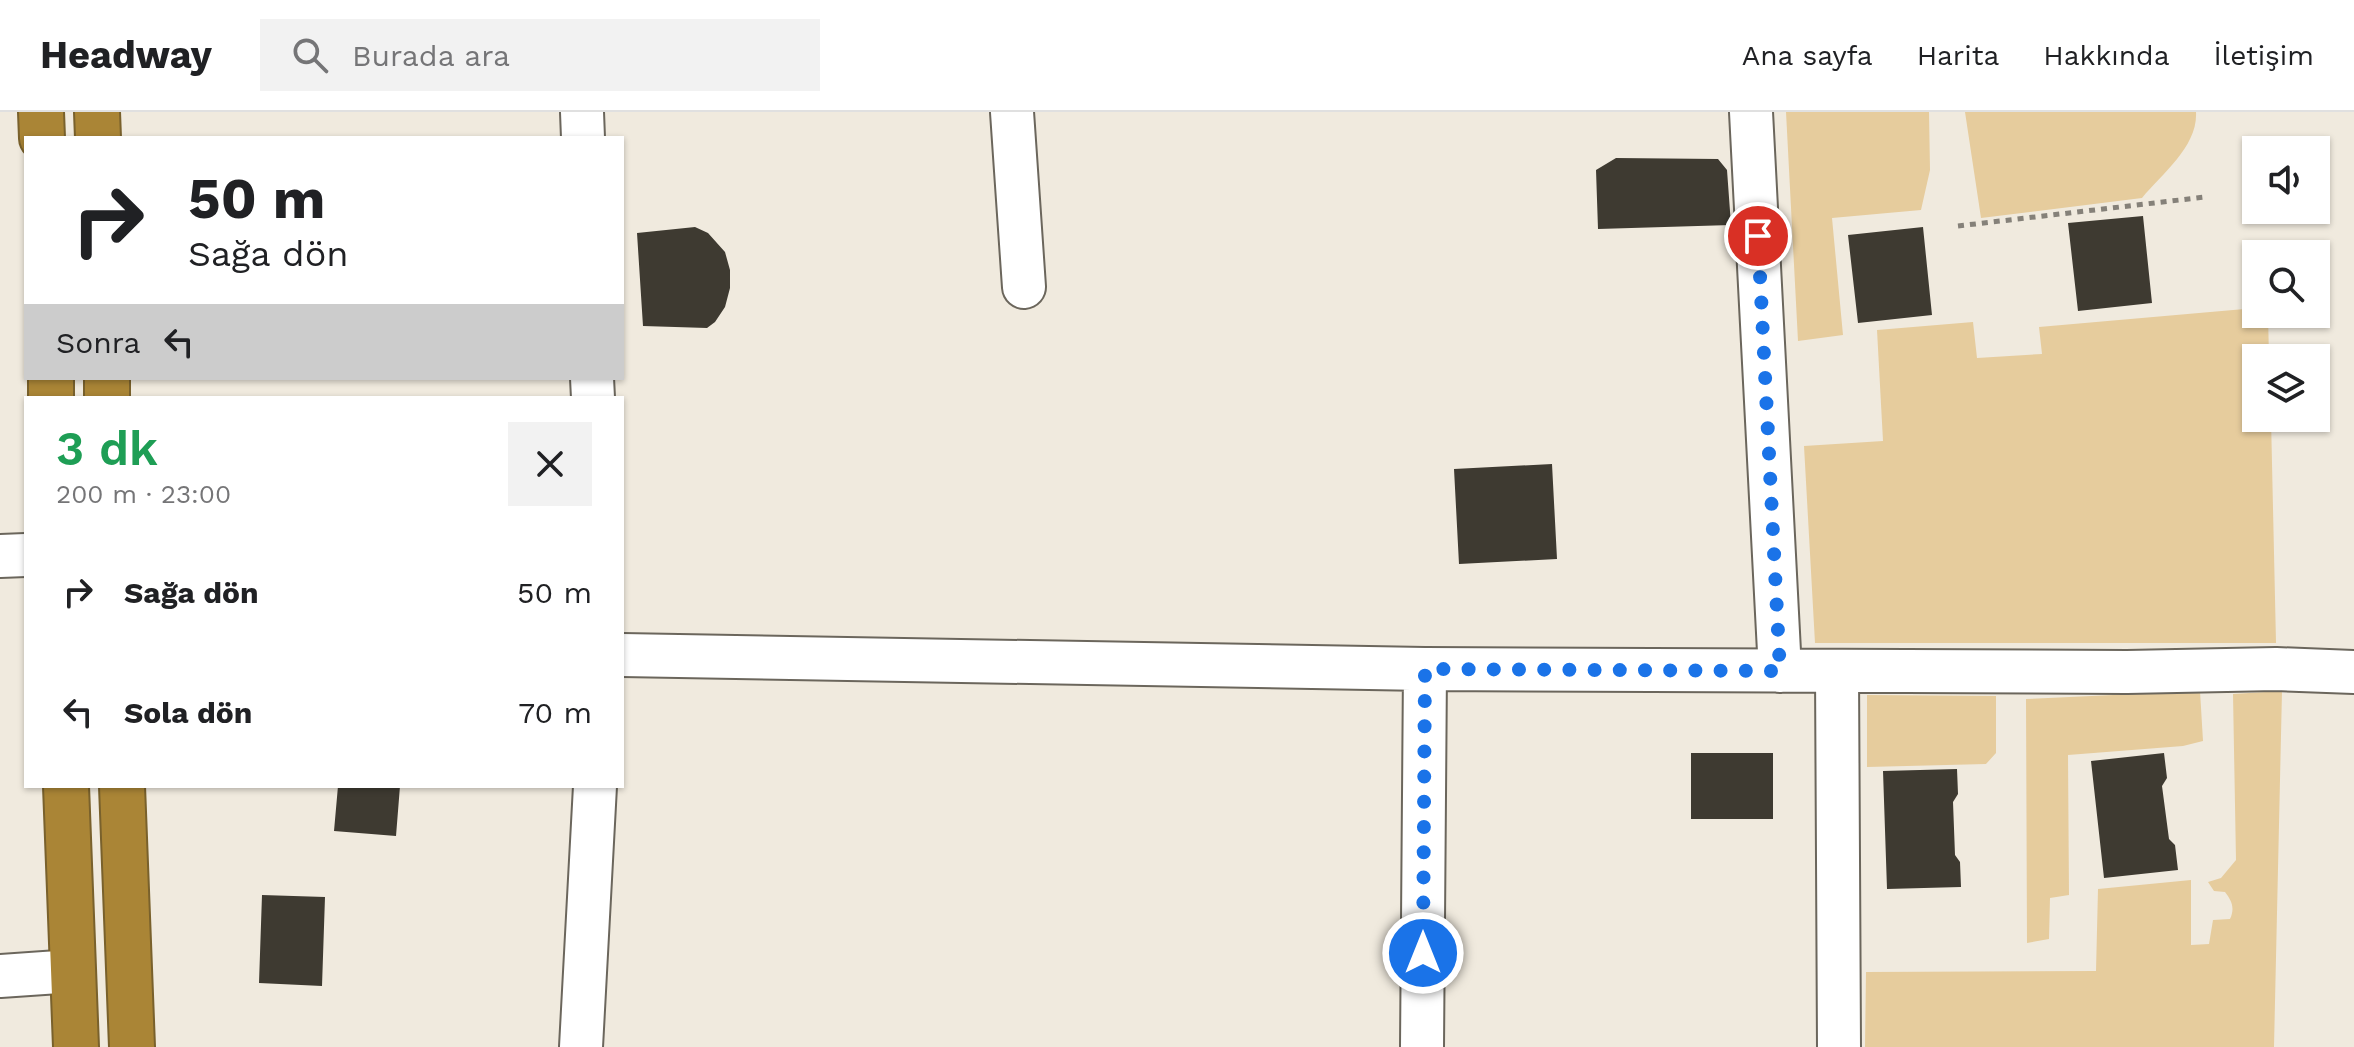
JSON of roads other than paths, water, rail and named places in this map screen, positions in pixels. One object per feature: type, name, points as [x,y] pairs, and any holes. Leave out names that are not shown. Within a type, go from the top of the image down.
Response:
[{"type":"highway","points":[[41,112],[42,136]]},
{"type":"highway","points":[[97,112],[98,136]]},
{"type":"highway","points":[[66,788],[76,1047]]},
{"type":"highway","points":[[122,788],[132,1047]]},
{"type":"street","points":[[582,112],[583,136]]},
{"type":"street","points":[[1012,112],[1024,287]]},
{"type":"street","points":[[1751,112],[1780,671]]},
{"type":"street","points":[[0,556],[24,555]]},
{"type":"street","points":[[624,655],[1425,669],[2276,669],[2354,672]]},
{"type":"street","points":[[1422,1047],[1425,669]]},
{"type":"street","points":[[1837,671],[1839,1047]]},
{"type":"street","points":[[581,1047],[595,788]]},
{"type":"street","points":[[0,976],[73,971]]}]
